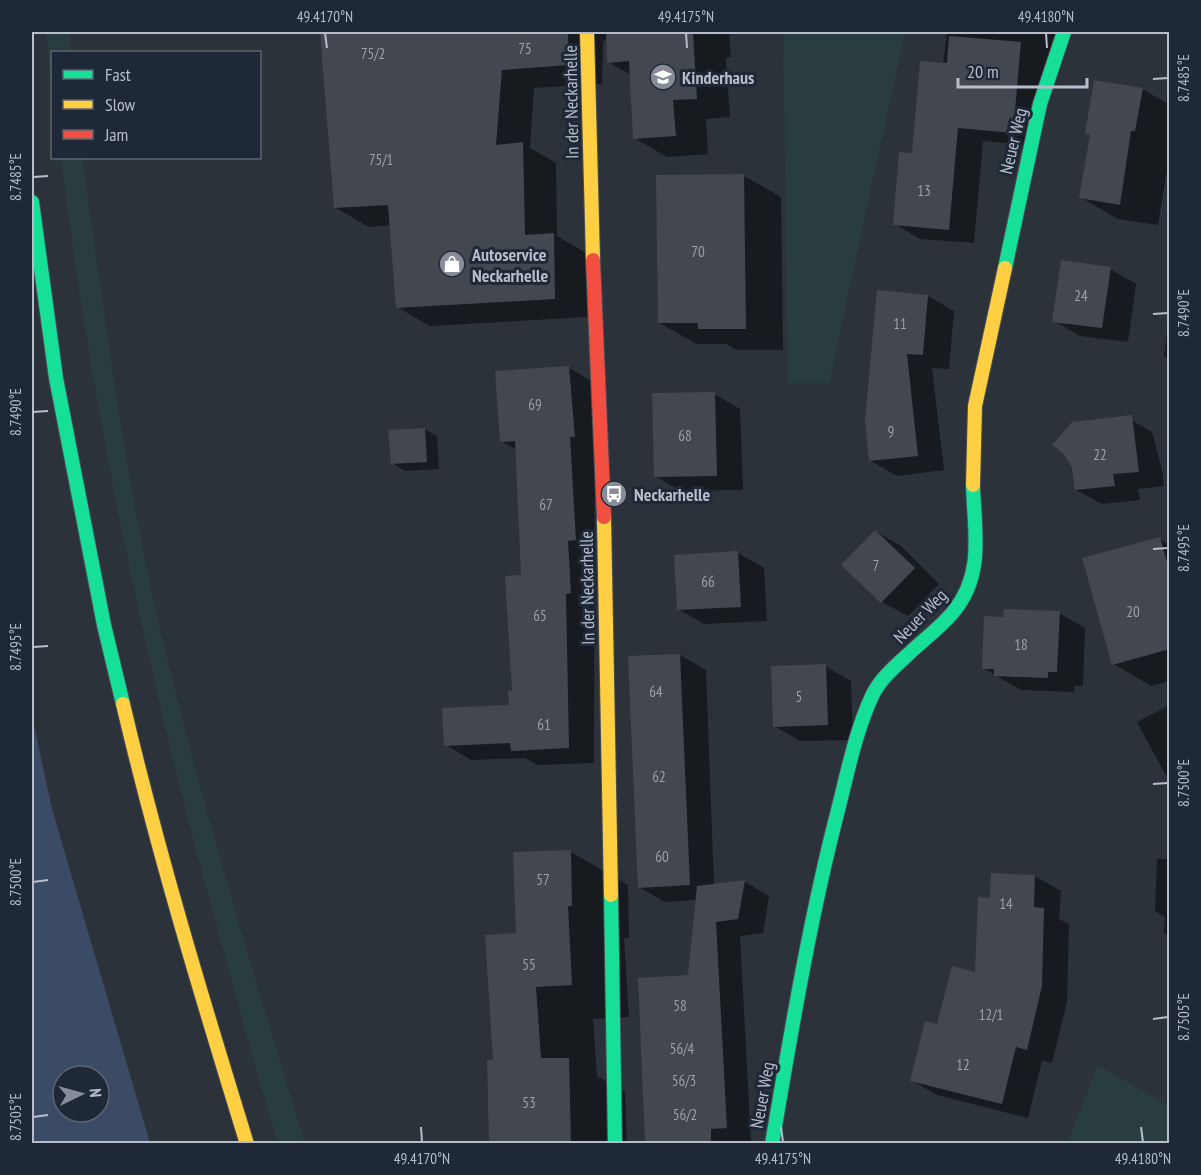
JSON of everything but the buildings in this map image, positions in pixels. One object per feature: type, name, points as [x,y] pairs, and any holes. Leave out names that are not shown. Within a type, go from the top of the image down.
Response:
[{"type":"street","name":"In der Neckarhelle","points":[[587,32],[594,306],[604,504],[615,1143]]},
{"type":"street","name":"Neuer Weg","points":[[772,1143],[795,1007],[824,866],[859,735],[872,696],[882,680],[954,610],[968,589],[975,564],[977,536],[973,488],[975,406],[1040,104],[1064,32]]},
{"type":"street","points":[[32,202],[56,378],[104,625],[147,806],[191,962],[248,1143]]},
{"type":"green space","points":[[46,32],[69,32],[71,51],[51,51],[51,82]]},
{"type":"green space","points":[[783,32],[905,32],[829,383],[788,383]]},
{"type":"green space","points":[[61,159],[82,159],[120,417],[142,546],[156,610],[218,851],[305,1143],[278,1143],[197,855],[149,658],[128,558],[108,459],[74,259]]},
{"type":"green space","points":[[1098,1065],[1169,1106],[1169,1143],[1067,1143]]},
{"type":"water","points":[[32,716],[52,809],[150,1143],[32,1143]]},
{"type":"traffic: fast","points":[[1005,268],[1040,104],[1064,32]]},
{"type":"traffic: fast","points":[[32,202],[56,378],[104,625],[123,704]]},
{"type":"traffic: fast","points":[[772,1144],[809,937],[856,739],[872,696],[885,676],[945,621],[964,596],[974,566],[976,550],[973,485]]},
{"type":"traffic: fast","points":[[611,895],[615,1144]]},
{"type":"traffic: slow","points":[[587,32],[593,260]]},
{"type":"traffic: slow","points":[[973,485],[975,406],[1005,268]]},
{"type":"traffic: slow","points":[[604,517],[611,895]]},
{"type":"traffic: slow","points":[[123,704],[166,870],[247,1144]]},
{"type":"traffic: jam","points":[[593,260],[604,517]]},
{"type":"place","name":"Kinderhaus","points":[[663,77]]},
{"type":"place","name":"Autoservice Neckarhelle","points":[[452,264]]},
{"type":"place","name":"Neckarhelle","points":[[614,494]]}]
